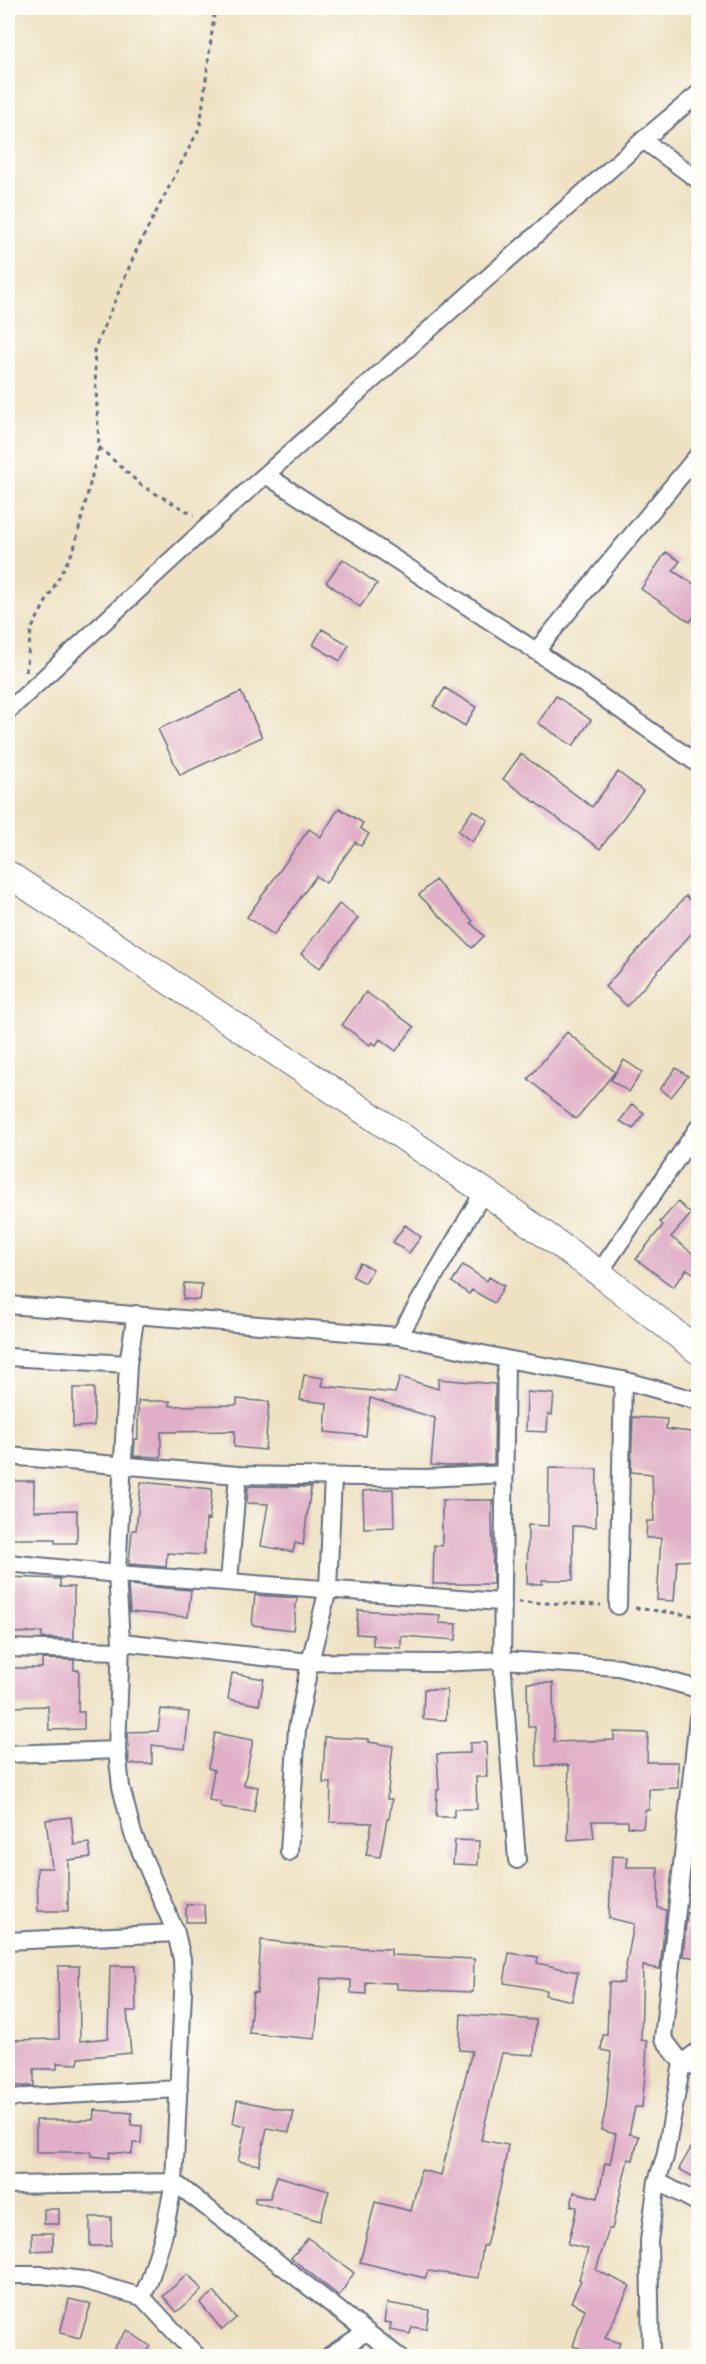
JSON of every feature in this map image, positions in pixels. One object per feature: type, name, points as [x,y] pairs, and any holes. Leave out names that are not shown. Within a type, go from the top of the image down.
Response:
[{"type":"main road","points":[[8,874],[484,1191],[599,1273],[699,1351]]},
{"type":"street","points":[[8,711],[210,524],[643,140],[699,94]]},
{"type":"street","points":[[643,140],[699,180]]},
{"type":"street","points":[[536,651],[698,458]]},
{"type":"street","points":[[266,475],[536,651],[699,764]]},
{"type":"street","points":[[599,1273],[699,1128]]},
{"type":"street","points":[[399,1336],[484,1191]]},
{"type":"street","points":[[8,1305],[399,1336],[506,1359],[623,1380],[699,1401]]},
{"type":"street","points":[[136,1314],[128,1364],[117,1574],[120,1646],[117,1750],[121,1786],[133,1834],[176,1934],[182,1959],[183,1992],[174,2182],[163,2237],[142,2297]]},
{"type":"street","points":[[8,1357],[128,1364]]},
{"type":"street","points":[[506,1359],[502,1660],[517,1860]]},
{"type":"street","points":[[618,1606],[623,1380]]},
{"type":"street","points":[[8,1456],[238,1475],[426,1478],[505,1474]]},
{"type":"street","points":[[229,1581],[238,1475]]},
{"type":"street","points":[[289,1851],[297,1729],[328,1589],[333,1477]]},
{"type":"street","points":[[8,1563],[117,1574],[501,1602]]},
{"type":"street","points":[[8,1648],[120,1646],[310,1662],[439,1664],[502,1660],[619,1667],[699,1689]]},
{"type":"street","points":[[691,2065],[663,2038],[699,1718]]},
{"type":"street","points":[[8,1754],[117,1750]]},
{"type":"street","points":[[8,1941],[176,1934]]},
{"type":"street","points":[[651,2356],[649,2241],[657,2181],[691,2065],[699,2051]]},
{"type":"street","points":[[8,2098],[178,2090]]},
{"type":"street","points":[[657,2181],[699,2203]]},
{"type":"street","points":[[8,2185],[174,2182],[398,2356]]},
{"type":"street","points":[[8,2275],[43,2275],[83,2280],[142,2297],[197,2356]]},
{"type":"street","points":[[329,2356],[366,2332]]},
{"type":"path","points":[[22,698],[31,630],[74,549],[99,447],[94,350],[137,249],[200,127],[215,8]]},
{"type":"path","points":[[99,447],[142,486],[210,524]]},
{"type":"building","points":[[666,552],[680,561],[673,571],[699,587],[699,610],[690,622],[641,589]]},
{"type":"building","points":[[343,559],[377,584],[360,607],[326,582]]},
{"type":"building","points":[[322,629],[349,645],[340,661],[313,645]]},
{"type":"building","points":[[445,688],[476,707],[465,726],[433,706]]},
{"type":"building","points":[[241,692],[262,737],[180,775],[158,729]]},
{"type":"building","points":[[556,696],[591,720],[573,746],[538,723]]},
{"type":"building","points":[[521,754],[592,807],[618,772],[643,791],[600,849],[503,779]]},
{"type":"building","points":[[339,808],[363,823],[360,828],[369,834],[361,846],[355,842],[326,883],[316,876],[274,935],[247,917],[309,829],[321,837]]},
{"type":"building","points":[[473,810],[488,820],[472,842],[458,831]]},
{"type":"building","points":[[435,880],[484,936],[472,948],[419,895]]},
{"type":"building","points":[[699,890],[699,925],[627,1006],[605,987],[686,896],[690,900]]},
{"type":"building","points":[[339,904],[358,918],[320,968],[301,954]]},
{"type":"building","points":[[366,992],[414,1027],[396,1051],[380,1039],[376,1045],[372,1042],[370,1045],[342,1025]]},
{"type":"building","points":[[567,1032],[615,1072],[576,1119],[528,1079]]},
{"type":"building","points":[[624,1060],[642,1072],[629,1092],[611,1080]]},
{"type":"building","points":[[676,1068],[688,1076],[671,1097],[660,1089]]},
{"type":"building","points":[[632,1104],[644,1113],[633,1129],[620,1121]]},
{"type":"building","points":[[678,1202],[691,1214],[671,1237],[699,1258],[699,1277],[687,1269],[673,1287],[636,1259],[663,1225],[660,1222]]},
{"type":"building","points":[[405,1225],[421,1237],[409,1253],[393,1242]]},
{"type":"building","points":[[360,1263],[373,1269],[365,1283],[352,1276]]},
{"type":"building","points":[[463,1265],[487,1281],[489,1277],[504,1286],[494,1303],[472,1290],[469,1294],[452,1282]]},
{"type":"building","points":[[184,1283],[202,1284],[200,1300],[183,1299]]},
{"type":"building","points":[[304,1375],[324,1378],[322,1386],[395,1393],[400,1377],[438,1389],[438,1379],[495,1384],[494,1464],[431,1465],[435,1418],[370,1398],[366,1436],[325,1432],[327,1403],[300,1400]]},
{"type":"building","points":[[73,1388],[94,1388],[94,1426],[73,1427]]},
{"type":"building","points":[[527,1392],[554,1394],[552,1415],[548,1414],[547,1432],[526,1431]]},
{"type":"building","points":[[237,1399],[269,1402],[265,1450],[234,1447],[235,1431],[161,1432],[161,1457],[134,1456],[135,1439],[138,1439],[138,1401],[170,1401],[170,1406],[237,1405]]},
{"type":"building","points":[[633,1417],[667,1419],[666,1429],[699,1433],[699,1515],[696,1546],[699,1546],[699,1560],[677,1561],[674,1601],[657,1600],[661,1538],[646,1538],[647,1521],[654,1521],[652,1474],[631,1472]]},
{"type":"building","points":[[549,1468],[597,1469],[596,1527],[573,1526],[573,1580],[542,1580],[542,1584],[527,1584],[528,1525],[548,1526]]},
{"type":"building","points":[[8,1481],[34,1481],[34,1511],[77,1510],[77,1543],[55,1543],[55,1539],[8,1539]]},
{"type":"building","points":[[141,1482],[212,1489],[209,1520],[206,1519],[204,1555],[167,1553],[166,1567],[129,1564],[132,1530],[136,1530]]},
{"type":"building","points":[[248,1486],[311,1487],[303,1545],[295,1543],[293,1552],[261,1546],[268,1504],[247,1503]]},
{"type":"building","points":[[393,1489],[394,1527],[364,1528],[363,1491]]},
{"type":"building","points":[[442,1500],[492,1500],[493,1584],[433,1584],[434,1545],[442,1546]]},
{"type":"building","points":[[8,1577],[60,1579],[60,1587],[74,1587],[74,1639],[42,1638],[42,1632],[8,1633]]},
{"type":"building","points":[[128,1585],[191,1590],[188,1617],[130,1612]]},
{"type":"building","points":[[255,1595],[297,1598],[293,1630],[252,1625]]},
{"type":"building","points":[[358,1610],[440,1615],[439,1623],[457,1624],[456,1640],[401,1636],[401,1648],[373,1646],[373,1635],[356,1634]]},
{"type":"building","points":[[42,1659],[74,1660],[74,1670],[79,1670],[78,1712],[84,1712],[84,1729],[49,1730],[48,1706],[8,1707],[8,1668],[42,1668]]},
{"type":"building","points":[[232,1673],[264,1679],[259,1705],[228,1699]]},
{"type":"building","points":[[527,1683],[553,1683],[554,1742],[614,1740],[614,1732],[648,1733],[647,1762],[678,1762],[678,1788],[649,1789],[649,1810],[645,1810],[643,1828],[628,1827],[628,1821],[592,1821],[594,1838],[568,1840],[569,1765],[537,1766],[535,1727],[528,1727]]},
{"type":"building","points":[[424,1689],[447,1690],[446,1720],[423,1719]]},
{"type":"building","points":[[161,1709],[189,1712],[185,1749],[152,1745],[152,1764],[129,1764],[128,1732],[158,1731]]},
{"type":"building","points":[[215,1733],[253,1740],[244,1785],[258,1787],[254,1812],[221,1807],[221,1802],[209,1800],[214,1770],[208,1768]]},
{"type":"building","points":[[325,1737],[369,1739],[369,1742],[393,1746],[387,1799],[392,1799],[380,1857],[366,1855],[372,1823],[330,1822],[331,1783],[323,1783]]},
{"type":"building","points":[[486,1742],[487,1777],[476,1777],[477,1809],[454,1809],[454,1817],[436,1817],[437,1790],[439,1790],[437,1754],[470,1753],[470,1743]]},
{"type":"building","points":[[71,1817],[74,1845],[89,1843],[91,1857],[68,1860],[68,1911],[38,1911],[37,1868],[52,1868],[46,1820]]},
{"type":"building","points":[[455,1840],[479,1841],[478,1865],[453,1864]]},
{"type":"building","points":[[612,1856],[628,1857],[627,1867],[658,1867],[658,1908],[666,1910],[660,1969],[643,1966],[641,2040],[647,2041],[646,2065],[642,2107],[635,2107],[629,2134],[639,2136],[633,2160],[628,2159],[612,2229],[609,2229],[596,2270],[630,2286],[605,2338],[620,2343],[615,2356],[586,2356],[588,2351],[573,2346],[585,2309],[571,2302],[581,2280],[579,2279],[588,2249],[568,2244],[577,2207],[571,2206],[574,2192],[598,2198],[605,2163],[610,2164],[616,2134],[601,2130],[606,2108],[611,2052],[601,2050],[603,2035],[607,2035],[609,1982],[623,1983],[634,1924],[609,1918]]},
{"type":"building","points":[[204,1904],[205,1922],[186,1922],[186,1905]]},
{"type":"building","points":[[687,1913],[699,1915],[699,1958],[683,1956]]},
{"type":"building","points":[[261,1940],[325,1947],[391,1949],[391,1955],[474,1959],[473,1992],[397,1989],[397,1983],[366,1982],[366,1994],[351,1993],[351,1980],[321,1978],[315,2039],[249,2033],[253,1992],[257,1993]]},
{"type":"building","points":[[509,1953],[538,1957],[537,1963],[578,1972],[572,2001],[545,1995],[546,1990],[504,1983]]},
{"type":"building","points":[[58,1966],[79,1966],[80,2041],[108,2038],[110,1966],[135,1966],[136,2011],[127,2011],[131,2053],[79,2058],[78,2064],[57,2063],[57,2069],[34,2069],[34,2086],[8,2086],[8,2040],[59,2039]]},
{"type":"building","points":[[461,2014],[536,2020],[534,2055],[502,2053],[481,2140],[508,2145],[486,2246],[483,2246],[478,2278],[428,2271],[425,2278],[360,2262],[375,2202],[411,2211],[421,2170],[441,2175],[472,2051],[459,2050]]},
{"type":"building","points":[[237,2100],[294,2112],[289,2132],[267,2128],[259,2165],[238,2161],[246,2126],[233,2123]]},
{"type":"building","points":[[94,2110],[132,2113],[131,2125],[142,2126],[141,2143],[133,2143],[132,2154],[110,2152],[109,2158],[91,2156],[91,2152],[36,2152],[36,2120],[93,2120]]},
{"type":"building","points":[[699,2134],[699,2180],[679,2169]]},
{"type":"building","points":[[277,2176],[329,2191],[320,2221],[255,2202],[255,2198],[270,2198]]},
{"type":"building","points":[[44,2209],[59,2209],[59,2224],[44,2224]]},
{"type":"building","points":[[90,2217],[111,2217],[111,2246],[90,2246]]},
{"type":"building","points":[[32,2233],[53,2233],[53,2250],[32,2251]]},
{"type":"building","points":[[308,2238],[354,2273],[339,2296],[291,2258]]},
{"type":"building","points":[[188,2274],[202,2290],[177,2312],[163,2296]]},
{"type":"building","points":[[214,2292],[236,2318],[222,2330],[200,2303]]},
{"type":"building","points":[[69,2299],[91,2304],[80,2338],[60,2333]]},
{"type":"building","points":[[387,2303],[429,2310],[426,2329],[412,2327],[410,2334],[390,2330],[391,2323],[384,2322]]},
{"type":"building","points":[[127,2330],[150,2346],[143,2356],[108,2356]]}]
